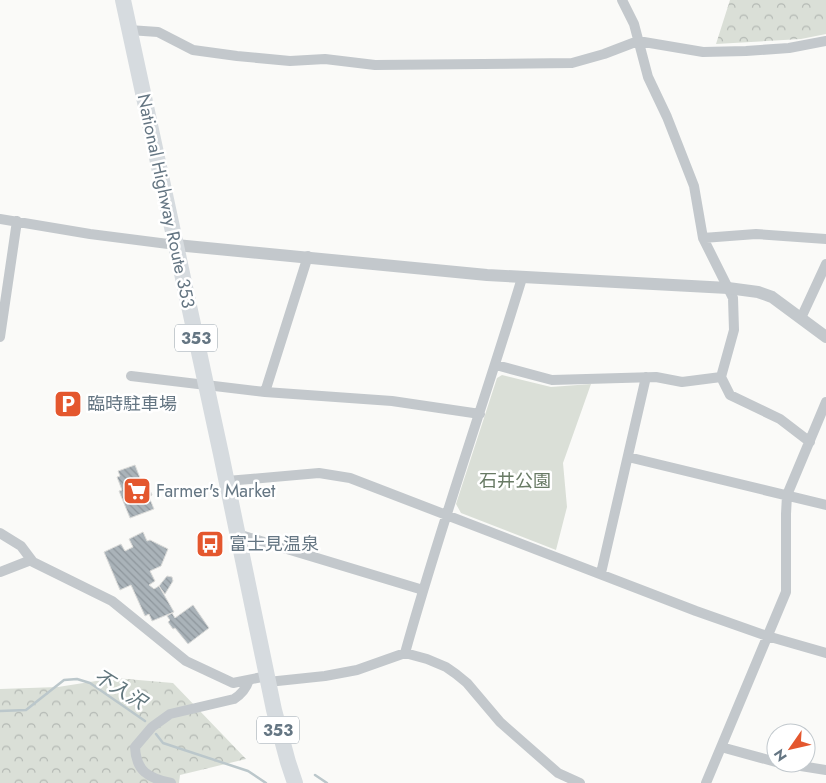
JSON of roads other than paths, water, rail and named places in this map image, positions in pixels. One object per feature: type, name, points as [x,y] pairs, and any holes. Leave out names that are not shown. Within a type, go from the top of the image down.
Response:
[{"type":"highway","name":"National Highway Route 353","points":[[123,0],[239,536],[278,731],[296,783]]},
{"type":"street","points":[[622,0],[634,24],[648,77],[667,117],[694,186],[703,238],[730,290],[734,304],[734,330],[721,377],[730,395],[780,419],[810,442]]},
{"type":"street","points":[[129,30],[158,32],[193,50],[290,61],[325,59],[375,65],[572,63],[604,54],[638,41],[704,52],[789,48],[826,41]]},
{"type":"street","points":[[0,219],[90,234],[176,244],[522,278],[728,288],[758,292],[772,297],[826,337]]},
{"type":"street","points":[[0,337],[17,221]]},
{"type":"street","points":[[703,238],[756,234],[826,238]]},
{"type":"street","points":[[265,392],[308,256]]},
{"type":"street","points":[[801,318],[826,264]]},
{"type":"street","points":[[405,653],[423,590],[496,365],[522,278]]},
{"type":"street","points":[[496,365],[552,380],[656,377],[682,382],[721,377]]},
{"type":"street","points":[[131,376],[265,392],[392,401],[480,414]]},
{"type":"street","points":[[600,573],[646,377]]},
{"type":"street","points":[[706,783],[786,592],[787,495],[826,402]]},
{"type":"street","points":[[628,457],[826,505]]},
{"type":"street","points":[[227,481],[319,473],[350,478],[448,514],[696,611],[767,636],[826,653]]},
{"type":"street","points":[[0,532],[21,546],[31,560],[112,601],[186,661],[233,683],[249,680],[325,676],[357,670],[405,653],[446,666],[467,683],[494,716],[558,773],[580,783]]},
{"type":"street","points":[[239,536],[423,590]]},
{"type":"street","points":[[0,572],[31,560]]},
{"type":"street","points":[[171,783],[147,775],[141,769],[136,758],[136,747],[152,727],[170,714],[234,699],[241,695],[249,680]]},
{"type":"street","points":[[721,747],[766,759]]},
{"type":"waterway","name":"不入沢","points":[[0,711],[26,710],[64,680],[77,679],[90,683],[145,721]]},
{"type":"waterway","name":"不入沢","points":[[156,734],[163,743],[248,771],[266,783]]},
{"type":"waterway","name":"不入沢","points":[[315,775],[327,783]]},
{"type":"place","name":"臨時駐車場","points":[[68,404]]},
{"type":"place","name":"Farmer's Market","points":[[137,491]]},
{"type":"place","name":"富士見温泉","points":[[210,544]]},
{"type":"park label","name":"石井公園","points":[[515,481]]}]
